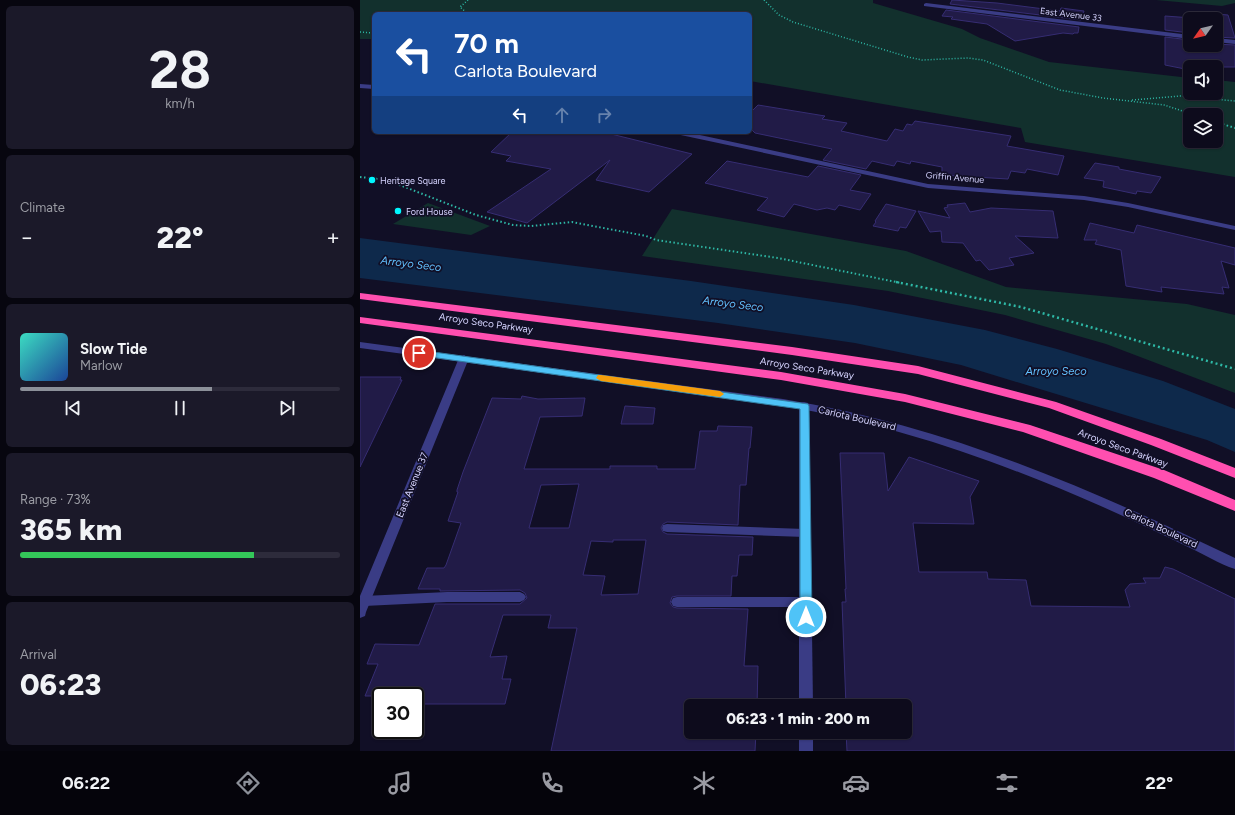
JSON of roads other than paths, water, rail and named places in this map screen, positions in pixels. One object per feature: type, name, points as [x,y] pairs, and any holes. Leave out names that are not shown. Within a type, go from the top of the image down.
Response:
[{"type":"highway","name":"Arroyo Seco Parkway","points":[[360,296],[792,351],[918,370],[1052,405],[1156,442],[1235,473]]},
{"type":"highway","name":"Arroyo Seco Parkway","points":[[360,320],[780,376],[905,398],[1025,428],[1159,474],[1235,506]]},
{"type":"street","name":"East Avenue 33","points":[[926,4],[1183,36]]},
{"type":"street","points":[[1223,41],[1235,42]]},
{"type":"street","points":[[360,86],[372,87]]},
{"type":"street","name":"Griffin Avenue","points":[[685,134],[928,186],[1084,198],[1128,205],[1235,228]]},
{"type":"street","name":"Carlota Boulevard","points":[[360,345],[464,358],[804,406],[886,423],[954,444],[1100,500],[1235,564]]},
{"type":"street","name":"East Avenue 37","points":[[362,607],[464,358]]},
{"type":"street","points":[[804,406],[806,699]]},
{"type":"street","points":[[806,739],[806,751]]},
{"type":"lane","points":[[666,528],[805,533]]},
{"type":"lane","points":[[362,607],[448,597],[520,597]]},
{"type":"lane","points":[[677,602],[806,602]]},
{"type":"water","name":"Arroyo Seco","points":[[360,238],[691,281],[854,305],[985,330],[1057,349],[1163,381],[1235,409],[1235,452],[1207,440],[961,365],[855,343],[718,323],[360,278]]},
{"type":"place","name":"Heritage Square","points":[[372,180]]},
{"type":"place","name":"Ford House","points":[[398,211]]}]
